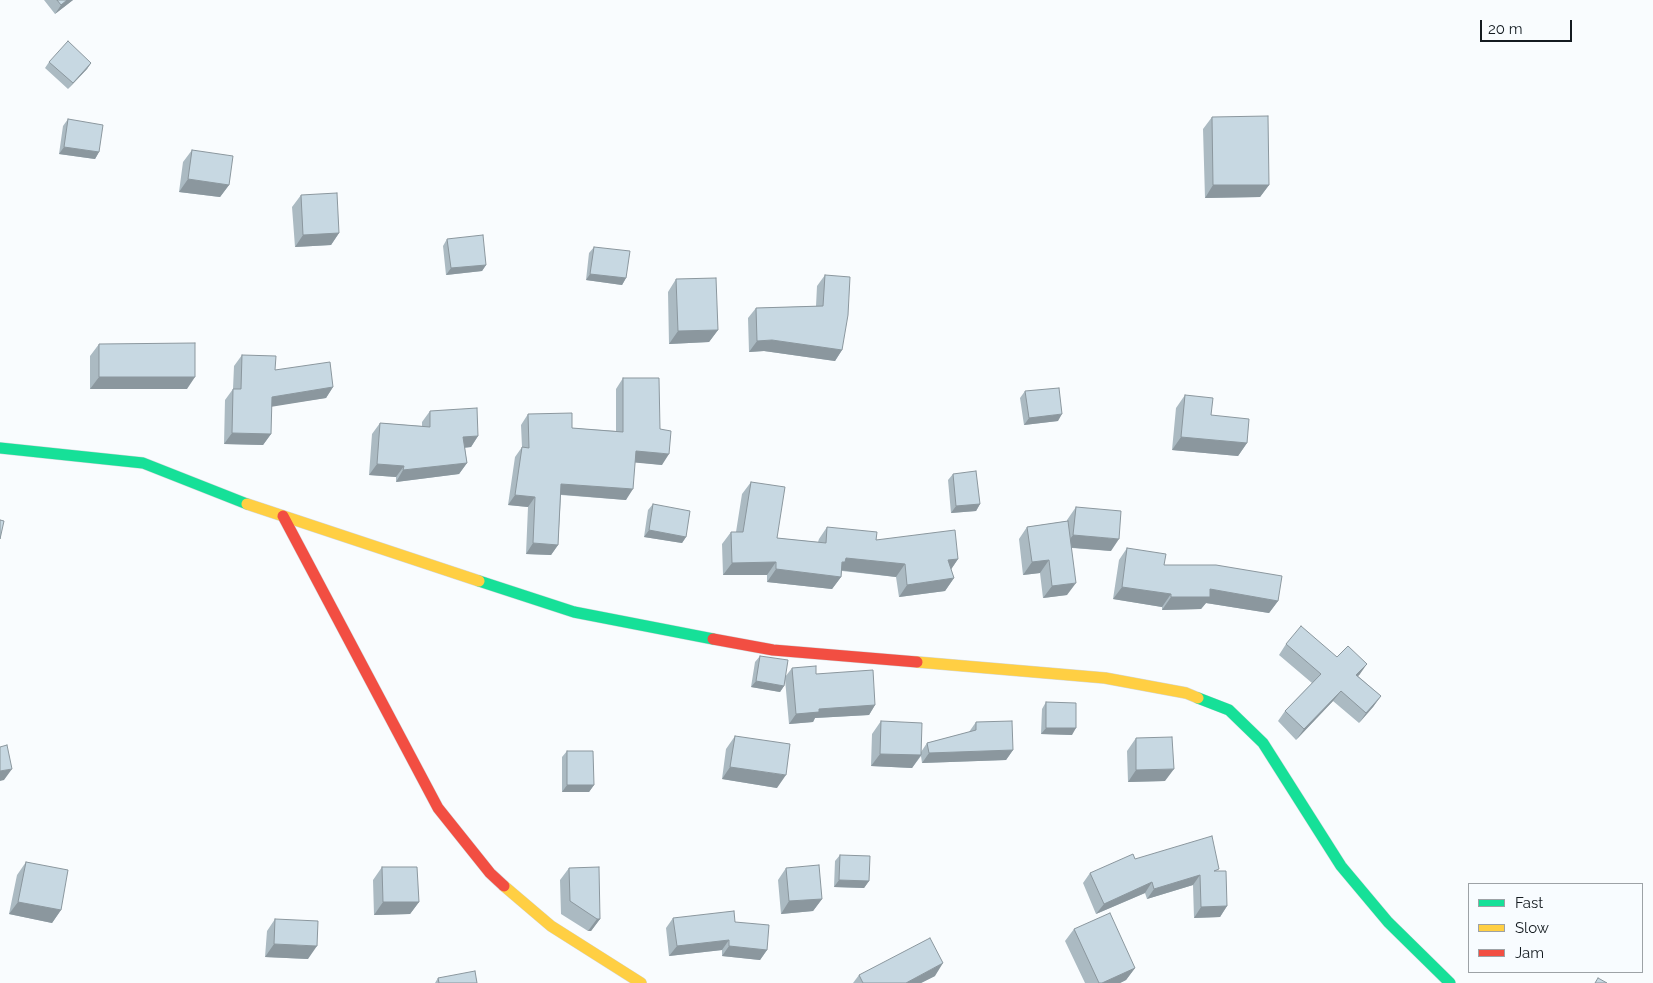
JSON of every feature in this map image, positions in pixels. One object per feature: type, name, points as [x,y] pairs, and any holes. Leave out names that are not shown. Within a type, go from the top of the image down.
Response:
[{"type":"street","points":[[0,448],[143,463],[283,516],[574,612],[773,650],[1105,678],[1186,693],[1229,710],[1263,743],[1341,866],[1388,922],[1450,983]]},
{"type":"street","points":[[283,516],[438,808],[490,873],[551,926],[641,983]]},
{"type":"building","points":[[57,0],[67,0],[61,5]]},
{"type":"building","points":[[68,41],[91,63],[73,83],[49,62]]},
{"type":"building","points":[[1268,116],[1269,185],[1213,185],[1212,117]]},
{"type":"building","points":[[68,119],[103,125],[99,152],[64,147]]},
{"type":"building","points":[[192,150],[233,156],[229,185],[188,179]]},
{"type":"building","points":[[337,193],[339,233],[303,235],[301,195]]},
{"type":"building","points":[[483,235],[486,265],[451,268],[447,239]]},
{"type":"building","points":[[594,247],[630,251],[626,278],[590,274]]},
{"type":"building","points":[[825,275],[850,277],[848,315],[842,350],[772,340],[757,341],[756,308],[823,306]]},
{"type":"building","points":[[716,278],[718,330],[678,331],[676,279]]},
{"type":"building","points":[[195,343],[195,377],[99,377],[99,344]]},
{"type":"building","points":[[242,355],[276,356],[275,370],[330,362],[333,387],[272,397],[271,434],[232,433],[233,389],[241,389]]},
{"type":"building","points":[[623,378],[659,378],[660,429],[671,431],[669,454],[636,451],[633,489],[561,484],[558,545],[533,543],[535,497],[515,495],[522,447],[529,448],[528,414],[572,413],[572,428],[623,432]]},
{"type":"building","points":[[1059,388],[1062,414],[1029,418],[1025,391]]},
{"type":"building","points":[[1185,395],[1213,398],[1211,415],[1249,419],[1247,443],[1181,437]]},
{"type":"building","points":[[477,408],[478,436],[463,437],[467,463],[403,470],[404,466],[377,464],[380,423],[430,427],[430,411]]},
{"type":"building","points":[[976,471],[980,504],[956,506],[953,474]]},
{"type":"building","points":[[751,482],[785,487],[777,538],[826,543],[827,527],[877,532],[876,540],[955,530],[958,559],[948,560],[954,578],[907,585],[905,564],[846,558],[845,562],[842,562],[841,577],[776,569],[776,562],[732,563],[731,532],[743,532]]},
{"type":"building","points":[[653,504],[690,511],[686,537],[649,530]]},
{"type":"building","points":[[1076,507],[1121,511],[1119,539],[1073,535]]},
{"type":"building","points":[[0,520],[4,521],[0,539]]},
{"type":"building","points":[[1068,521],[1076,583],[1052,586],[1049,560],[1032,562],[1027,527]]},
{"type":"building","points":[[1127,548],[1166,554],[1164,565],[1216,565],[1282,576],[1278,601],[1210,589],[1210,597],[1171,597],[1171,594],[1122,587]]},
{"type":"building","points":[[1301,626],[1337,657],[1348,646],[1367,664],[1356,675],[1381,696],[1366,713],[1341,691],[1304,729],[1285,711],[1321,674],[1286,644]]},
{"type":"building","points":[[760,656],[788,660],[784,686],[756,681]]},
{"type":"building","points":[[816,666],[816,674],[873,670],[875,705],[819,709],[819,712],[796,714],[792,668]]},
{"type":"building","points":[[1046,702],[1076,703],[1076,728],[1046,728]]},
{"type":"building","points":[[881,721],[922,723],[921,755],[880,754]]},
{"type":"building","points":[[1012,721],[1013,750],[929,753],[927,743],[976,730],[976,722]]},
{"type":"building","points":[[735,736],[790,744],[786,775],[730,767]]},
{"type":"building","points":[[1172,737],[1174,769],[1136,770],[1136,738]]},
{"type":"building","points":[[7,745],[12,769],[0,771],[0,747]]},
{"type":"building","points":[[567,751],[593,751],[594,785],[567,785]]},
{"type":"building","points":[[1212,836],[1219,869],[1214,871],[1226,871],[1227,906],[1201,907],[1200,875],[1154,889],[1152,882],[1104,904],[1090,873],[1133,854],[1135,859]]},
{"type":"building","points":[[840,855],[870,856],[869,881],[839,880]]},
{"type":"building","points":[[26,862],[68,870],[61,910],[18,902]]},
{"type":"building","points":[[819,865],[822,899],[789,901],[786,868]]},
{"type":"building","points":[[382,867],[417,867],[419,902],[383,902]]},
{"type":"building","points":[[599,867],[600,919],[597,919],[570,901],[569,868]]},
{"type":"building","points":[[734,911],[735,922],[769,925],[767,950],[729,946],[729,940],[677,946],[673,918]]},
{"type":"building","points":[[1110,913],[1135,968],[1099,983],[1074,929]]},
{"type":"building","points":[[275,919],[318,921],[317,946],[274,944]]},
{"type":"building","points":[[930,938],[943,963],[906,983],[863,983],[859,975]]},
{"type":"building","points":[[475,971],[477,983],[439,983],[438,978]]},
{"type":"building","points":[[1598,978],[1607,983],[1595,983]]},
{"type":"traffic: fast","points":[[0,448],[143,463],[247,504]]},
{"type":"traffic: fast","points":[[479,581],[574,612],[713,639]]},
{"type":"traffic: fast","points":[[1198,698],[1229,710],[1263,743],[1341,866],[1388,922],[1450,983]]},
{"type":"traffic: slow","points":[[247,504],[479,581]]},
{"type":"traffic: slow","points":[[917,662],[1105,678],[1186,693],[1198,698]]},
{"type":"traffic: slow","points":[[504,886],[551,926],[641,983]]},
{"type":"traffic: jam","points":[[283,516],[438,808],[490,873],[504,886]]},
{"type":"traffic: jam","points":[[713,639],[773,650],[917,662]]}]
